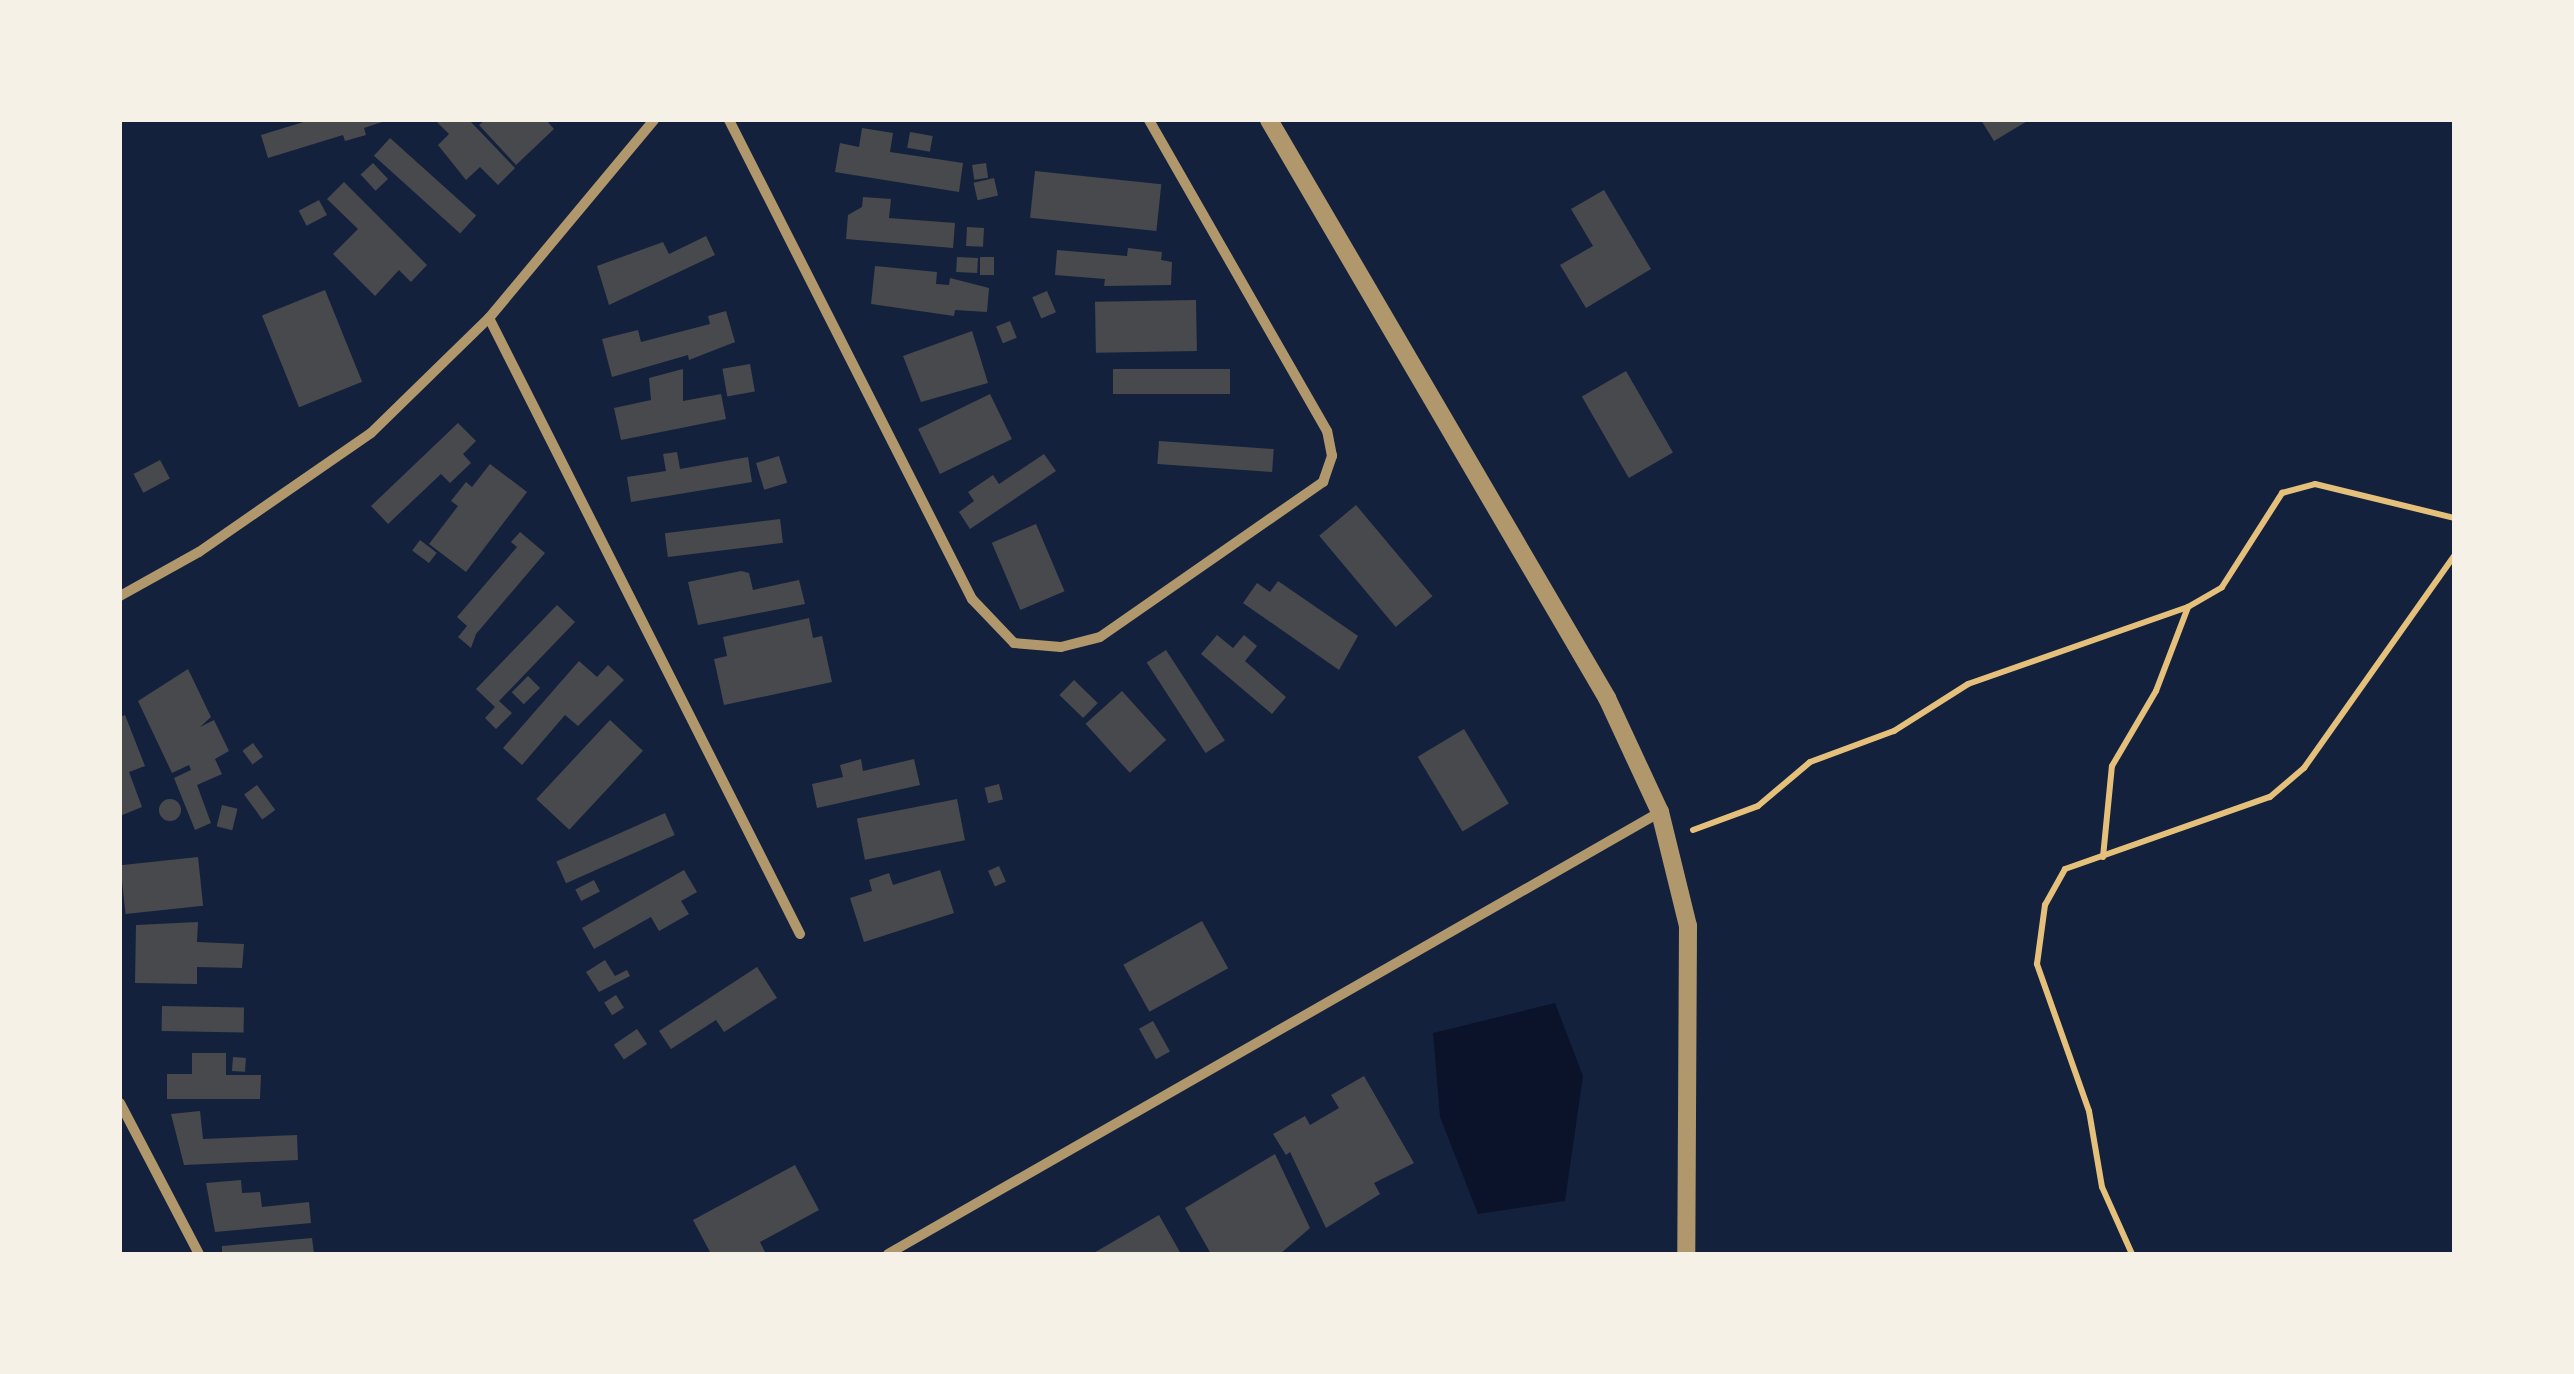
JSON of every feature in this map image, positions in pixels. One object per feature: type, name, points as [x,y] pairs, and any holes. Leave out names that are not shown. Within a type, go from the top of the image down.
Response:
[{"type":"street","points":[[120,596],[199,552],[371,433],[489,318],[654,120]]},
{"type":"street","points":[[729,120],[972,599],[1014,643],[1060,647],[1100,636],[1323,482],[1332,456],[1327,431],[1149,120]]},
{"type":"street","points":[[1269,120],[1608,698],[1660,812],[1688,926],[1686,1254]]},
{"type":"street","points":[[489,318],[800,934]]},
{"type":"street","points":[[888,1254],[1660,812]]},
{"type":"street","points":[[120,1103],[199,1254]]},
{"type":"path","points":[[1668,839],[1758,806],[1810,762],[1894,731],[1968,684],[2188,607],[2222,587],[2282,493],[2314,484],[2454,518]]},
{"type":"path","points":[[2132,1254],[2102,1187],[2089,1111],[2038,964],[2045,905],[2066,869],[2270,796],[2304,768],[2454,556]]},
{"type":"path","points":[[2102,857],[2112,766],[2156,691],[2188,607]]},
{"type":"water","points":[[1555,1003],[1583,1076],[1565,1201],[1478,1214],[1440,1117],[1433,1033]]},
{"type":"building","points":[[310,120],[385,121],[364,128],[366,135],[345,141],[343,135],[268,158],[261,135]]},
{"type":"building","points":[[435,120],[469,120],[515,168],[498,185],[480,167],[466,180],[438,145],[449,134]]},
{"type":"building","points":[[485,120],[546,120],[554,129],[516,165],[479,125]]},
{"type":"building","points":[[1981,120],[2029,120],[1994,141]]},
{"type":"building","points":[[862,128],[893,133],[890,152],[963,163],[959,192],[835,172],[840,143],[859,147]]},
{"type":"building","points":[[910,132],[933,136],[930,152],[907,148]]},
{"type":"building","points":[[390,138],[476,216],[460,233],[374,156]]},
{"type":"building","points":[[373,163],[388,179],[376,191],[361,175]]},
{"type":"building","points":[[986,163],[988,178],[974,180],[972,165]]},
{"type":"building","points":[[1035,171],[1161,184],[1156,231],[1030,218]]},
{"type":"building","points":[[994,178],[998,196],[978,200],[974,183]]},
{"type":"building","points":[[344,182],[427,265],[411,282],[399,270],[375,296],[333,254],[358,229],[327,199]]},
{"type":"building","points":[[1604,190],[1651,269],[1586,308],[1560,265],[1593,246],[1571,209]]},
{"type":"building","points":[[863,197],[891,199],[889,218],[955,223],[953,248],[846,239],[848,215],[862,207]]},
{"type":"building","points":[[319,200],[327,215],[307,226],[299,211]]},
{"type":"building","points":[[967,227],[984,228],[983,247],[966,246]]},
{"type":"building","points":[[706,236],[715,255],[609,305],[597,266],[663,242],[669,254]]},
{"type":"building","points":[[1128,248],[1162,252],[1161,260],[1172,262],[1171,285],[1104,286],[1105,279],[1055,275],[1057,250],[1127,256]]},
{"type":"building","points":[[957,257],[978,258],[977,273],[956,272]]},
{"type":"building","points":[[980,257],[994,257],[994,275],[980,275]]},
{"type":"building","points":[[875,266],[937,272],[936,284],[949,285],[950,278],[989,288],[987,312],[955,310],[954,316],[871,304]]},
{"type":"building","points":[[325,290],[362,382],[299,407],[262,315]]},
{"type":"building","points":[[1047,291],[1056,312],[1041,318],[1032,297]]},
{"type":"building","points":[[1196,300],[1197,351],[1096,353],[1095,302]]},
{"type":"building","points":[[726,311],[735,342],[689,360],[688,355],[612,377],[602,339],[638,330],[641,342],[710,324],[708,316]]},
{"type":"building","points":[[1010,321],[1017,338],[1003,343],[996,327]]},
{"type":"building","points":[[972,331],[988,383],[921,402],[903,356]]},
{"type":"building","points":[[750,364],[755,392],[727,396],[722,369]]},
{"type":"building","points":[[683,369],[683,401],[721,394],[726,419],[621,440],[614,408],[651,400],[649,378]]},
{"type":"building","points":[[1113,369],[1230,369],[1230,394],[1113,394]]},
{"type":"building","points":[[1626,371],[1673,452],[1629,478],[1582,396]]},
{"type":"building","points":[[990,394],[1012,439],[940,474],[918,429]]},
{"type":"building","points":[[458,423],[476,441],[463,454],[471,463],[450,483],[441,474],[388,524],[371,506]]},
{"type":"building","points":[[1159,441],[1274,449],[1272,472],[1157,464]]},
{"type":"building","points":[[677,452],[680,469],[748,457],[752,482],[631,502],[627,477],[666,471],[663,454]]},
{"type":"building","points":[[1044,454],[1056,471],[970,529],[959,512],[974,501],[968,492],[993,475],[999,484]]},
{"type":"building","points":[[779,456],[787,483],[764,490],[756,463]]},
{"type":"building","points":[[160,460],[170,479],[143,493],[134,474]]},
{"type":"building","points":[[490,464],[527,492],[466,572],[429,544],[458,506],[451,501],[466,482],[472,487]]},
{"type":"building","points":[[1356,505],[1432,596],[1396,627],[1319,536]]},
{"type":"building","points":[[780,519],[783,543],[668,557],[665,533]]},
{"type":"building","points":[[1036,524],[1065,591],[1020,610],[992,543]]},
{"type":"building","points":[[520,532],[545,553],[476,634],[471,648],[458,637],[467,626],[457,617],[517,547],[511,542]]},
{"type":"building","points":[[420,540],[437,553],[429,563],[412,550]]},
{"type":"building","points":[[741,571],[749,573],[753,590],[799,580],[805,604],[698,625],[688,582]]},
{"type":"building","points":[[1278,581],[1358,636],[1339,670],[1243,603],[1257,583],[1270,592]]},
{"type":"building","points":[[557,605],[575,622],[499,701],[512,713],[496,729],[485,718],[495,707],[476,689]]},
{"type":"building","points":[[809,618],[813,638],[822,636],[832,682],[724,705],[714,659],[727,656],[723,637]]},
{"type":"building","points":[[1217,635],[1233,648],[1244,635],[1257,646],[1245,661],[1286,697],[1272,714],[1201,654]]},
{"type":"building","points":[[1166,650],[1225,741],[1206,753],[1147,663]]},
{"type":"building","points":[[579,661],[597,677],[608,665],[624,680],[578,726],[565,715],[522,765],[503,748]]},
{"type":"building","points":[[188,669],[211,717],[200,727],[214,720],[229,751],[215,759],[222,774],[197,785],[211,823],[195,830],[174,778],[191,770],[189,765],[172,773],[138,701]]},
{"type":"building","points":[[528,676],[540,688],[524,704],[512,692]]},
{"type":"building","points":[[1074,680],[1098,703],[1083,718],[1059,695]]},
{"type":"building","points":[[1122,691],[1166,740],[1130,773],[1086,724]]},
{"type":"building","points":[[125,715],[145,766],[129,772],[142,807],[120,816],[120,717]]},
{"type":"building","points":[[610,720],[643,751],[569,830],[536,799]]},
{"type":"building","points":[[1464,729],[1509,804],[1463,831],[1418,757]]},
{"type":"building","points":[[253,743],[263,757],[252,764],[242,751]]},
{"type":"building","points":[[861,759],[863,771],[914,759],[920,785],[817,808],[812,784],[843,777],[840,765]]},
{"type":"building","points":[[999,784],[1003,800],[988,803],[984,788]]},
{"type":"building","points":[[257,785],[275,810],[262,819],[244,794]]},
{"type":"building","points":[[170,799],[178,802],[178,818],[170,821],[162,818],[159,810],[162,802]]},
{"type":"building","points":[[957,799],[965,840],[865,860],[857,818]]},
{"type":"building","points":[[222,805],[238,809],[232,830],[217,826]]},
{"type":"building","points":[[665,813],[675,835],[566,883],[556,861]]},
{"type":"building","points":[[198,857],[203,906],[126,914],[120,865]]},
{"type":"building","points":[[999,866],[1006,882],[995,886],[988,871]]},
{"type":"building","points":[[684,870],[697,892],[681,901],[689,914],[659,931],[651,917],[594,949],[582,928]]},
{"type":"building","points":[[940,870],[954,913],[864,942],[850,898],[872,891],[869,880],[889,873],[893,885]]},
{"type":"building","points":[[594,880],[600,892],[581,901],[575,890]]},
{"type":"building","points":[[1202,921],[1228,968],[1149,1012],[1123,965]]},
{"type":"building","points":[[198,922],[197,942],[244,944],[242,968],[197,967],[197,984],[135,983],[136,925]]},
{"type":"building","points":[[605,960],[615,976],[627,970],[630,976],[599,992],[586,972]]},
{"type":"building","points":[[757,967],[777,998],[724,1032],[716,1020],[671,1049],[659,1031]]},
{"type":"building","points":[[616,995],[624,1008],[612,1015],[604,1002]]},
{"type":"building","points":[[162,1006],[244,1007],[244,1032],[162,1031]]},
{"type":"building","points":[[1153,1021],[1170,1052],[1156,1059],[1139,1029]]},
{"type":"building","points":[[637,1029],[647,1044],[624,1060],[614,1045]]},
{"type":"building","points":[[192,1053],[226,1053],[226,1075],[261,1075],[260,1099],[167,1099],[167,1074],[192,1074]]},
{"type":"building","points":[[233,1057],[246,1058],[245,1072],[232,1071]]},
{"type":"building","points":[[1364,1076],[1414,1163],[1374,1183],[1380,1194],[1326,1228],[1290,1152],[1286,1155],[1273,1134],[1305,1116],[1310,1125],[1339,1108],[1331,1095]]},
{"type":"building","points":[[200,1111],[203,1139],[297,1135],[298,1160],[184,1165],[171,1114]]},
{"type":"building","points":[[1275,1154],[1310,1228],[1280,1254],[1211,1254],[1185,1208]]},
{"type":"building","points":[[795,1165],[819,1210],[760,1242],[766,1254],[711,1254],[693,1220]]},
{"type":"building","points":[[241,1180],[242,1193],[260,1192],[262,1207],[309,1202],[311,1223],[215,1232],[206,1183]]},
{"type":"building","points":[[1159,1215],[1181,1254],[1092,1254]]},
{"type":"building","points":[[312,1238],[314,1254],[222,1254],[222,1246]]}]
